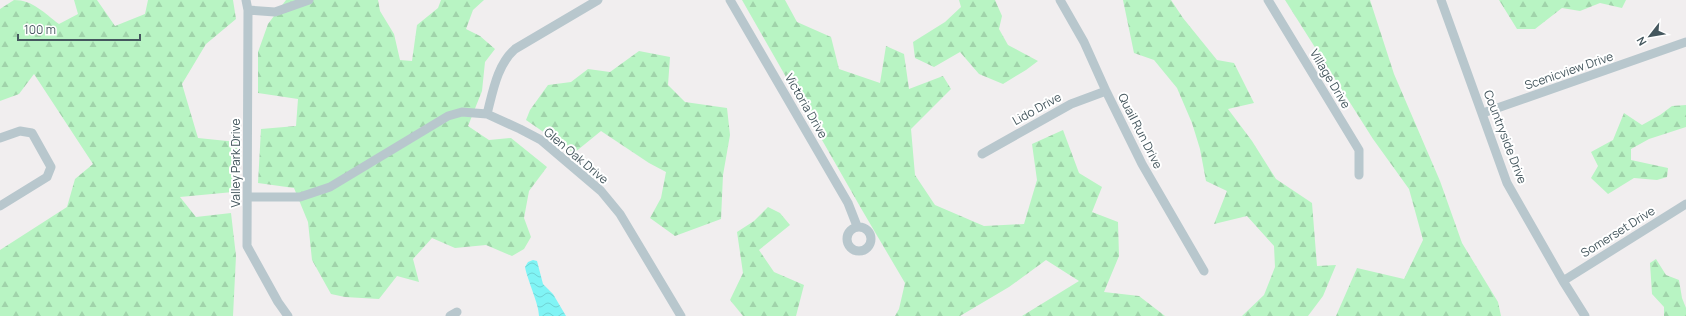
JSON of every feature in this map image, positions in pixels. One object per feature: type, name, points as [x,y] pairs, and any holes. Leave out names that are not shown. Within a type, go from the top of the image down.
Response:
[{"type":"street","name":"Valley Park Drive","points":[[246,0],[248,10],[248,246],[278,302],[288,316]]},
{"type":"street","points":[[248,10],[275,12],[309,0]]},
{"type":"street","points":[[487,114],[496,80],[509,55],[515,49],[598,0]]},
{"type":"street","name":"Victoria Drive","points":[[730,0],[848,203],[856,226]]},
{"type":"street","name":"Quail Run Drive","points":[[1060,0],[1084,42],[1142,164],[1204,271]]},
{"type":"street","name":"Village Drive","points":[[1268,0],[1359,150],[1359,175]]},
{"type":"street","name":"Countryside Drive","points":[[1441,0],[1507,183],[1563,281],[1585,316]]},
{"type":"street","name":"Scenicview Drive","points":[[1483,113],[1686,42]]},
{"type":"street","name":"Lido Drive","points":[[982,154],[1072,104],[1106,91]]},
{"type":"street","name":"Glen Oak Drive","points":[[248,197],[300,197],[330,187],[448,116],[462,112],[487,114],[541,140],[602,191],[620,214],[681,316]]},
{"type":"street","points":[[0,138],[20,131],[32,133],[51,167],[47,177],[0,206]]},
{"type":"street","name":"Somerset Drive","points":[[1563,281],[1686,204]]},
{"type":"green space","points":[[14,0],[27,2],[33,5],[59,24],[78,14],[74,0],[97,0],[115,26],[145,14],[148,0],[233,0],[236,19],[206,44],[182,84],[198,138],[237,142],[238,165],[233,192],[180,197],[196,217],[231,213],[236,256],[233,316],[0,316],[0,250],[67,207],[75,179],[93,164],[34,74],[19,94],[0,101],[0,9]]},
{"type":"green space","points":[[286,0],[378,0],[380,11],[394,34],[400,60],[412,61],[417,25],[438,8],[441,0],[484,0],[473,10],[466,29],[480,36],[495,49],[485,62],[482,91],[468,126],[489,140],[511,138],[547,167],[529,191],[524,218],[531,237],[524,249],[512,256],[486,245],[455,248],[432,238],[413,259],[419,282],[397,276],[379,299],[345,297],[331,294],[312,260],[308,222],[294,188],[258,183],[261,129],[296,126],[298,99],[258,93],[258,52],[268,24]]},
{"type":"green space","points":[[742,0],[785,0],[797,22],[831,37],[839,69],[880,83],[886,46],[904,54],[909,89],[943,76],[951,89],[911,129],[915,175],[935,205],[984,226],[1024,224],[1037,180],[1032,144],[1063,130],[1079,173],[1102,187],[1092,212],[1118,222],[1119,256],[1104,292],[1139,296],[1165,316],[1022,316],[1079,281],[1046,260],[1009,287],[960,316],[895,316],[899,309],[905,283]]},
{"type":"green space","points":[[959,0],[995,0],[1002,16],[999,29],[1008,45],[1038,61],[1003,84],[979,74],[960,52],[934,67],[915,58],[913,42],[945,22],[961,7]]},
{"type":"green space","points":[[1123,0],[1171,0],[1183,18],[1217,60],[1234,63],[1254,103],[1228,109],[1252,141],[1276,179],[1312,203],[1317,266],[1336,265],[1323,296],[1308,316],[1242,316],[1264,295],[1275,267],[1274,246],[1247,216],[1214,224],[1227,191],[1206,181],[1200,149],[1192,123],[1177,88],[1154,60],[1134,53]]},
{"type":"green space","points":[[1285,0],[1370,0],[1394,74],[1440,181],[1462,243],[1498,302],[1501,316],[1336,316],[1357,268],[1404,279],[1423,240],[1409,189],[1373,139]]},
{"type":"green space","points":[[1499,0],[1626,0],[1622,8],[1600,3],[1580,11],[1562,8],[1535,29],[1517,29]]},
{"type":"green space","points":[[639,51],[670,57],[668,85],[685,102],[727,108],[730,135],[723,175],[721,219],[675,236],[650,218],[661,198],[666,172],[649,163],[601,131],[574,153],[526,120],[530,110],[548,85],[571,82],[588,69],[610,72]]},
{"type":"green space","points":[[1686,105],[1686,127],[1649,139],[1631,149],[1631,160],[1668,168],[1667,177],[1657,180],[1634,178],[1608,194],[1591,178],[1598,166],[1591,152],[1613,140],[1624,113],[1642,125],[1672,106]]},
{"type":"green space","points":[[768,207],[780,213],[790,225],[759,250],[774,272],[804,285],[796,316],[743,316],[730,300],[743,273],[737,232],[754,221]]},
{"type":"green space","points":[[1656,259],[1666,275],[1679,280],[1682,298],[1686,308],[1686,316],[1664,316],[1664,307],[1652,294],[1650,263]]},
{"type":"water","points":[[533,260],[537,261],[543,284],[553,294],[566,316],[539,316],[539,311],[525,267],[528,262]]}]
